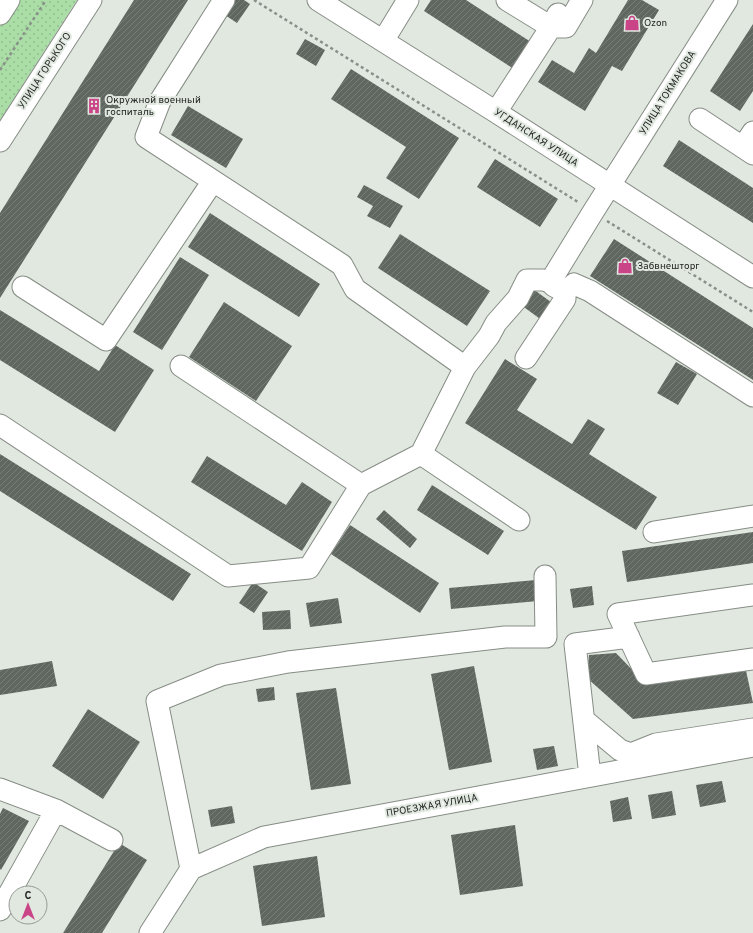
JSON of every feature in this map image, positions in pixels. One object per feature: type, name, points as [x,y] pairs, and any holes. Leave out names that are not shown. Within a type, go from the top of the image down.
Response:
[{"type":"street","points":[[0,14],[9,0]]},
{"type":"street","name":"УЛИЦА ГОРЬКОГО","points":[[0,141],[91,0]]},
{"type":"street","points":[[224,0],[160,101],[146,137],[342,265],[355,289],[465,367]]},
{"type":"street","name":"УГДАНСКАЯ УЛИЦА","points":[[318,0],[753,277]]},
{"type":"street","points":[[383,41],[408,0]]},
{"type":"street","points":[[507,0],[550,27],[566,27],[582,0]]},
{"type":"street","points":[[496,112],[566,0]]},
{"type":"street","name":"УЛИЦА ТОКМАКОВА","points":[[526,358],[565,299],[557,287],[592,212],[727,0]]},
{"type":"street","points":[[700,119],[750,144]]},
{"type":"street","points":[[23,287],[106,340],[213,180]]},
{"type":"street","points":[[0,425],[228,576],[309,568],[361,485],[421,454],[465,367],[489,336],[496,324],[518,298],[527,280],[543,280],[557,287],[574,284],[590,291],[753,396]]},
{"type":"street","points":[[181,366],[361,485]]},
{"type":"street","points":[[421,454],[519,520]]},
{"type":"street","points":[[654,532],[753,516]]},
{"type":"street","points":[[157,931],[191,869],[157,701],[221,675],[288,662],[505,637],[546,637],[545,576]]},
{"type":"street","points":[[753,595],[618,614],[646,674],[753,659]]},
{"type":"street","points":[[590,776],[575,644],[629,636]]},
{"type":"street","points":[[584,720],[620,750],[631,754],[656,744],[753,728]]},
{"type":"street","name":"ПРОЕЗЖАЯ УЛИЦА","points":[[191,869],[264,837],[753,746]]},
{"type":"street","points":[[0,789],[56,810],[112,840]]},
{"type":"street","points":[[0,910],[56,810]]},
{"type":"path","points":[[0,70],[46,0]]},
{"type":"path","points":[[254,0],[753,312]]},
{"type":"green space","points":[[16,0],[77,0],[0,120],[0,24]]},
{"type":"building","name":"Окружной военный госпиталь","points":[[134,0],[188,0],[0,298],[0,213]]},
{"type":"building","points":[[231,0],[244,0],[250,4],[237,23],[222,13]]},
{"type":"building","points":[[431,0],[466,0],[531,42],[514,69],[424,11]]},
{"type":"building","points":[[628,0],[642,0],[659,10],[622,71],[612,66],[585,111],[538,82],[552,60],[574,73],[589,48],[596,53]]},
{"type":"building","points":[[753,24],[753,91],[740,111],[710,91]]},
{"type":"building","points":[[305,39],[325,50],[316,66],[296,54]]},
{"type":"building","points":[[351,69],[459,138],[419,199],[386,178],[406,147],[331,99]]},
{"type":"building","points":[[188,106],[243,139],[226,168],[171,135]]},
{"type":"building","points":[[679,140],[753,188],[753,223],[663,166]]},
{"type":"building","points":[[495,159],[558,199],[540,227],[477,187]]},
{"type":"building","points":[[364,185],[403,206],[390,228],[367,216],[373,206],[357,197]]},
{"type":"building","points":[[210,213],[320,284],[299,317],[188,247]]},
{"type":"building","points":[[400,234],[490,291],[467,326],[378,268]]},
{"type":"building","points":[[614,239],[753,328],[753,380],[590,276]]},
{"type":"building","points":[[180,257],[209,275],[162,350],[133,332]]},
{"type":"building","points":[[533,289],[555,305],[543,321],[521,305]]},
{"type":"building","points":[[224,302],[292,346],[256,401],[189,357]]},
{"type":"building","points":[[0,310],[99,371],[115,345],[154,370],[115,432],[0,360]]},
{"type":"building","points":[[505,359],[537,379],[517,410],[572,444],[588,419],[605,429],[589,454],[657,497],[636,530],[465,423]]},
{"type":"building","points":[[676,362],[697,374],[678,405],[657,393]]},
{"type":"building","points":[[0,454],[191,574],[173,601],[0,491]]},
{"type":"building","points":[[207,456],[286,505],[302,482],[332,502],[302,551],[191,482]]},
{"type":"building","points":[[432,485],[504,531],[488,555],[417,510]]},
{"type":"building","points":[[384,510],[417,539],[410,548],[376,519]]},
{"type":"building","points":[[350,525],[439,583],[420,613],[331,554]]},
{"type":"building","points":[[753,532],[753,563],[627,582],[622,551]]},
{"type":"building","points":[[536,580],[538,601],[451,609],[449,588]]},
{"type":"building","points":[[253,582],[268,592],[254,613],[239,603]]},
{"type":"building","points":[[592,586],[594,605],[573,608],[570,589]]},
{"type":"building","points":[[338,598],[342,623],[310,627],[306,603]]},
{"type":"building","points":[[290,610],[291,629],[263,630],[262,612]]},
{"type":"building","points":[[616,653],[642,680],[745,666],[753,703],[633,719],[587,678],[589,655]]},
{"type":"building","points":[[52,661],[57,686],[0,695],[0,670]]},
{"type":"building","points":[[474,666],[492,762],[449,770],[431,674]]},
{"type":"building","points":[[274,687],[275,700],[258,702],[256,689]]},
{"type":"building","points":[[336,688],[351,784],[311,790],[296,693]]},
{"type":"building","points":[[88,709],[140,742],[103,799],[52,766]]},
{"type":"building","points":[[554,746],[558,766],[537,770],[533,749]]},
{"type":"building","points":[[722,781],[726,802],[700,807],[696,785]]},
{"type":"building","points":[[672,791],[676,815],[652,819],[648,795]]},
{"type":"building","points":[[628,797],[632,819],[613,822],[610,801]]},
{"type":"building","points":[[232,806],[235,823],[211,827],[208,810]]},
{"type":"building","points":[[3,808],[29,821],[1,870],[0,814]]},
{"type":"building","points":[[515,825],[523,886],[460,895],[451,835]]},
{"type":"building","points":[[119,843],[147,860],[102,933],[63,933]]},
{"type":"building","points":[[317,856],[325,917],[262,926],[253,866]]},
{"type":"place","name":"Ozon","points":[[632,23]]},
{"type":"place","name":"Окружной военный госпиталь","points":[[94,106]]},
{"type":"place","name":"Забвнешторг","points":[[625,266]]}]
